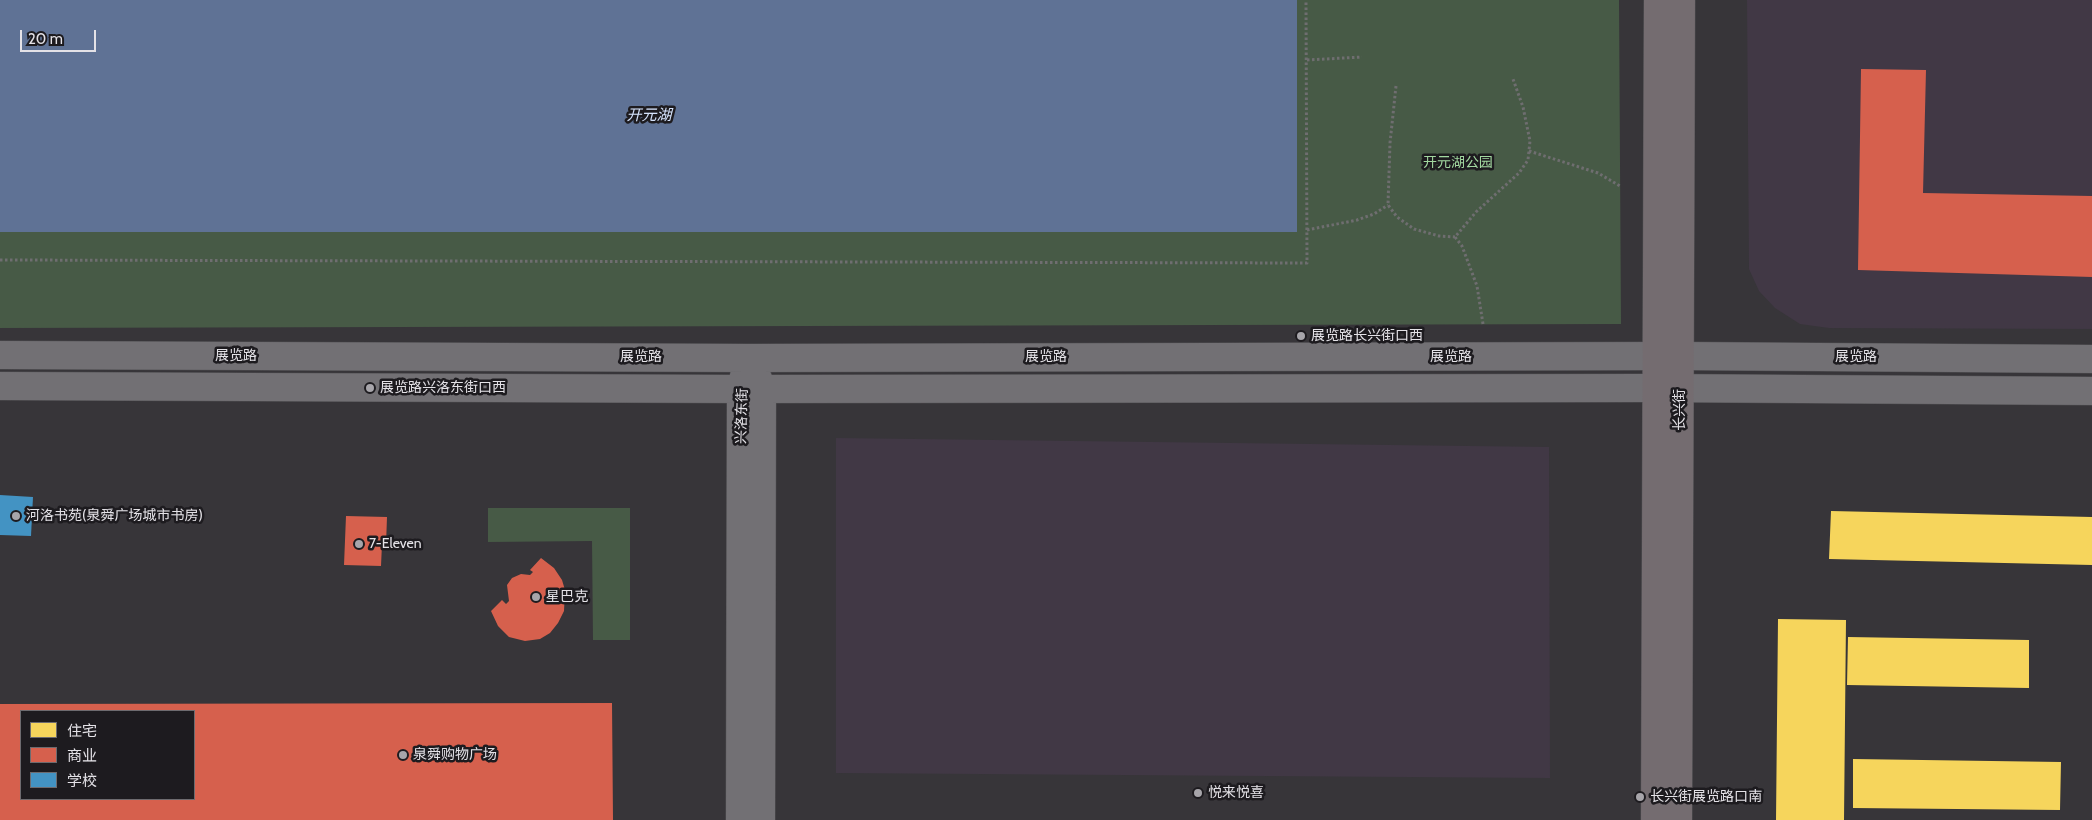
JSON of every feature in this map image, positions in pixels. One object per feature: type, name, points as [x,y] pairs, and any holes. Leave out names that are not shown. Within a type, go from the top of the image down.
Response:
[{"type":"main road","name":"长兴街","points":[[1658,0],[1678,820]]},
{"type":"main road","name":"长兴街","points":[[1668,356],[1681,0]]},
{"type":"main road","name":"长兴街","points":[[1655,820],[1668,388]]},
{"type":"street","name":"展览路","points":[[0,354],[750,358],[1668,356],[2092,359]]},
{"type":"street","name":"兴洛东街","points":[[750,358],[761,820]]},
{"type":"street","points":[[0,386],[751,389],[1668,388],[2092,391]]},
{"type":"street","name":"兴洛东街","points":[[740,820],[751,389]]},
{"type":"path","points":[[0,260],[1307,263],[1306,0]]},
{"type":"path","points":[[1306,60],[1362,57]]},
{"type":"path","points":[[1455,237],[1476,212],[1519,173],[1528,160],[1530,140],[1523,107],[1514,79]]},
{"type":"path","points":[[1396,86],[1390,144],[1388,205],[1397,217],[1414,229],[1439,236],[1455,237],[1462,246],[1476,286],[1483,324]]},
{"type":"path","points":[[1529,151],[1598,172],[1620,186]]},
{"type":"path","points":[[1307,230],[1357,220],[1374,214],[1388,205]]},
{"type":"shaded area","points":[[1747,0],[2092,0],[2092,329],[1829,328],[1800,324],[1775,308],[1759,291],[1749,269]]},
{"type":"shaded area","points":[[836,438],[1549,447],[1550,778],[836,773]]},
{"type":"green space","name":"开元湖公园","points":[[1297,0],[1619,0],[1621,324],[0,328],[0,232],[1297,232]]},
{"type":"green space","points":[[488,508],[630,508],[630,640],[593,640],[592,541],[488,542]]},
{"type":"water","name":"开元湖","points":[[0,0],[1297,0],[1297,232],[0,232]]},
{"type":"building: 住宅","points":[[1831,511],[2092,517],[2092,565],[1829,559]]},
{"type":"building: 住宅","points":[[1778,619],[1846,620],[1844,820],[1776,820]]},
{"type":"building: 住宅","points":[[1848,637],[2029,640],[2029,688],[1847,685]]},
{"type":"building: 住宅","points":[[1853,759],[2061,762],[2060,810],[1853,808]]},
{"type":"building: 商业","points":[[1861,69],[1926,70],[1923,193],[2092,196],[2092,277],[1858,270]]},
{"type":"building: 商业","points":[[346,516],[387,517],[386,545],[382,544],[381,566],[344,565]]},
{"type":"building: 商业","name":"星巴克","points":[[541,558],[554,568],[562,580],[565,590],[564,611],[550,633],[540,639],[525,641],[509,637],[498,626],[491,611],[502,600],[506,604],[509,601],[507,585],[512,578],[521,574],[530,575],[533,572],[530,570]]},
{"type":"building: 商业","name":"泉舜购物广场","points":[[612,703],[613,820],[0,820],[0,704]]},
{"type":"building: 学校","name":"河洛书苑(泉舜广场城市书房)","points":[[0,495],[33,497],[31,536],[0,535]]},
{"type":"place","name":"展览路长兴街口西","points":[[1301,336]]},
{"type":"place","name":"展览路兴洛东街口西","points":[[370,388]]},
{"type":"place","name":"河洛书苑(泉舜广场城市书房)","points":[[16,516]]},
{"type":"place","name":"7-Eleven","points":[[359,544]]},
{"type":"place","name":"星巴克","points":[[536,597]]},
{"type":"place","name":"泉舜购物广场","points":[[403,755]]},
{"type":"place","name":"悦来悦喜","points":[[1198,793]]},
{"type":"place","name":"长兴街展览路口南","points":[[1640,797]]}]
